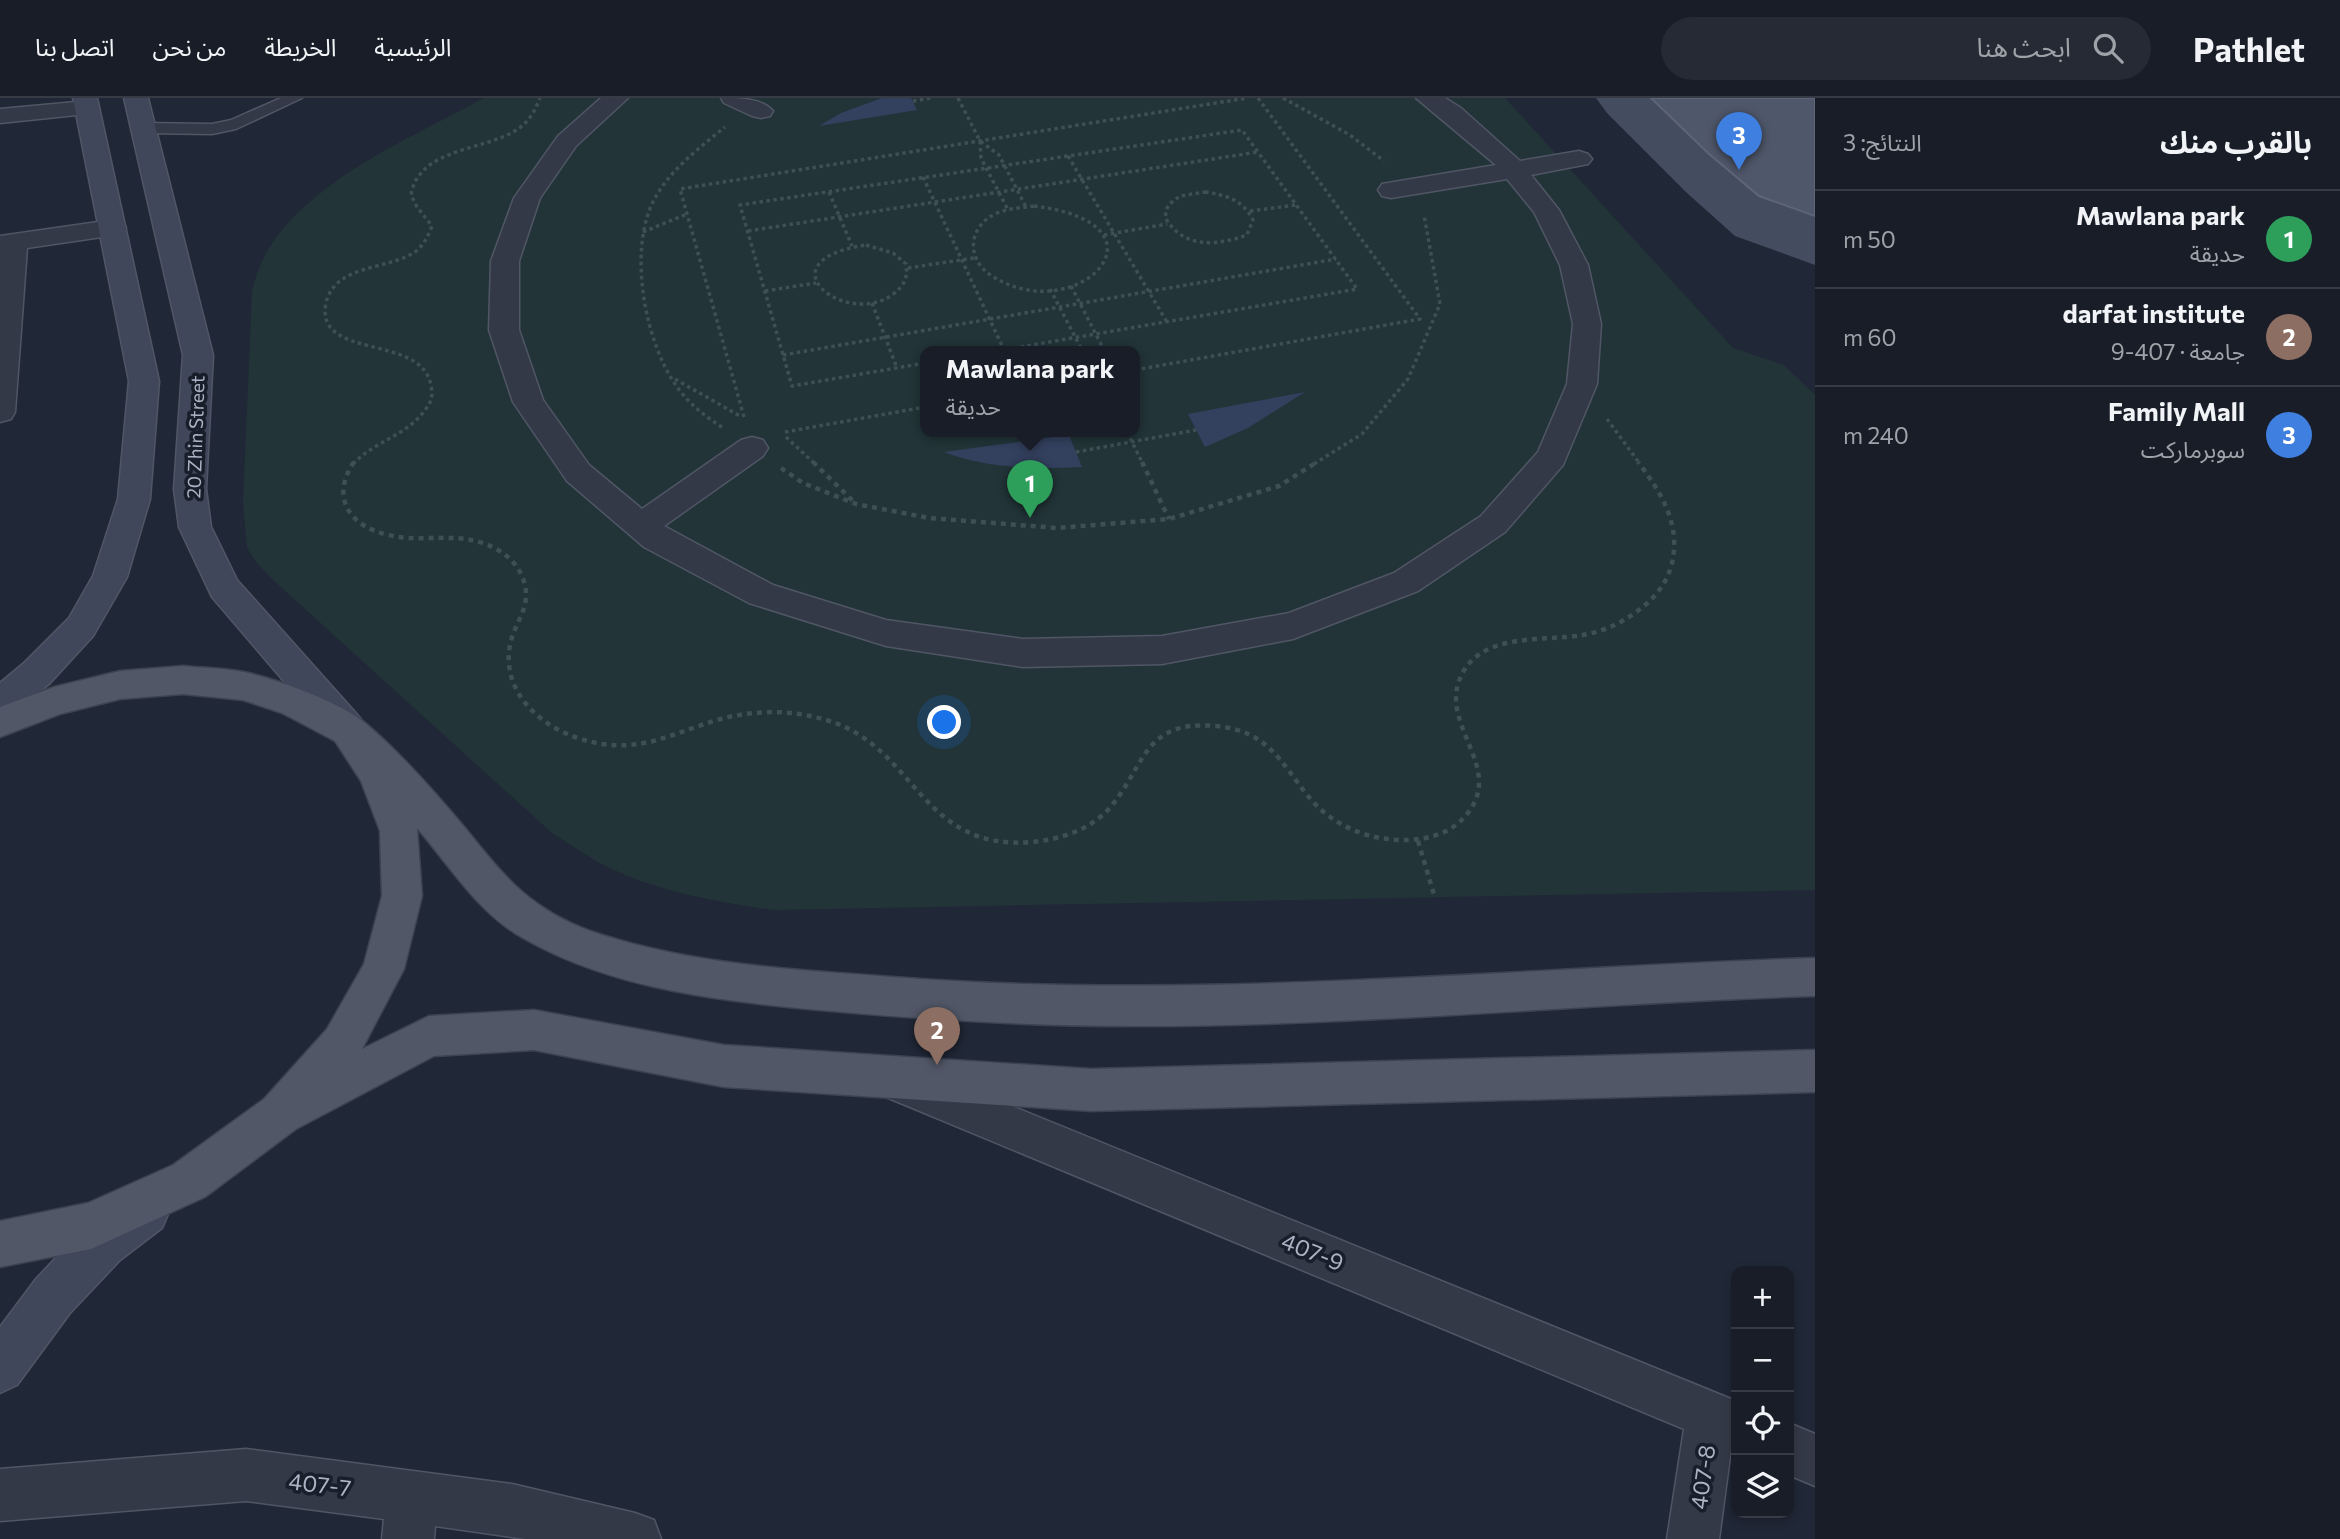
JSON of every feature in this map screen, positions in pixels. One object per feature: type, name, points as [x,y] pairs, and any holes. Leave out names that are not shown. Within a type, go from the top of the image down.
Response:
[{"type":"main road","points":[[0,703],[37,673],[82,627],[110,577],[134,499],[144,381],[86,103]]},
{"type":"main road","name":"20 Zhin Street","points":[[139,113],[198,355],[190,489],[195,527],[224,588],[348,730]]},
{"type":"main road","points":[[0,722],[54,701],[120,685],[183,680],[243,686],[295,703],[348,730],[411,793],[493,892],[535,925],[581,947],[644,967],[745,982],[862,994],[1045,1006],[1224,1005],[1815,976]]},
{"type":"main road","points":[[280,1114],[348,1032],[383,968],[402,896],[400,831],[378,775],[348,730]]},
{"type":"main road","points":[[0,1368],[52,1296],[103,1243],[280,1114],[429,1036],[534,1030],[724,1066],[1091,1090],[1815,1071]]},
{"type":"main road","points":[[0,1244],[91,1226],[190,1181]]},
{"type":"street","points":[[616,98],[567,141],[527,198],[505,261],[504,330],[528,402],[578,473],[656,538],[761,594],[886,633],[1023,653],[1162,650],[1293,626],[1406,583],[1493,524],[1552,457],[1582,384],[1587,324],[1574,265],[1546,210],[1514,170],[1452,113],[1428,98]]},
{"type":"street","points":[[0,116],[86,103]]},
{"type":"street","points":[[1401,189],[1579,159]]},
{"type":"street","points":[[0,412],[7,244],[112,228]]},
{"type":"street","points":[[641,526],[752,448]]},
{"type":"street","name":"407-9","points":[[890,1077],[1723,1421]]},
{"type":"street","name":"407-8","points":[[1693,1539],[1723,1421]]},
{"type":"street","points":[[1794,1450],[1815,1461]]},
{"type":"street","name":"407-7","points":[[0,1495],[246,1475],[410,1518],[512,1510],[635,1539]]},
{"type":"lane","points":[[139,113],[212,129],[236,124],[294,98]]},
{"type":"path","points":[[540,98],[537,112],[515,131],[442,156],[425,169],[415,181],[411,194],[416,207],[432,226],[430,238],[420,250],[406,257],[357,271],[334,287],[324,305],[324,323],[335,335],[409,355],[425,369],[433,384],[430,404],[416,421],[364,452],[351,466],[343,481],[342,499],[354,517],[371,530],[389,538],[456,536],[479,541],[500,550],[514,562],[524,580],[526,601],[510,639],[507,666],[516,692],[531,711],[561,732],[589,742],[614,746],[644,744],[744,715],[782,711],[820,717],[874,743],[897,764],[916,793],[937,815],[966,831],[998,842],[1027,843],[1061,837],[1089,826],[1108,809],[1124,788],[1135,762],[1149,742],[1178,730],[1208,725],[1236,730],[1277,752],[1313,802],[1338,822],[1370,836],[1396,842],[1418,841],[1445,833],[1467,817],[1480,792],[1481,766],[1464,730],[1456,700],[1461,675],[1479,654],[1504,643],[1587,634],[1626,621],[1652,599],[1668,578],[1675,551],[1674,531],[1660,490],[1622,445],[1582,384]]},
{"type":"path","points":[[912,101],[932,98]]},
{"type":"path","points":[[958,98],[981,141],[999,155],[1026,207]]},
{"type":"path","points":[[670,377],[744,418],[680,189],[1247,98]]},
{"type":"path","points":[[1258,98],[1420,319]]},
{"type":"path","points":[[803,483],[856,504],[929,518],[1057,528],[1169,519],[1279,486],[1362,434],[1408,379],[1440,304],[1426,222],[1401,189],[1390,166],[1350,135],[1283,98]]},
{"type":"path","points":[[701,414],[670,377],[651,323],[641,281],[643,233],[653,203],[685,162],[749,105]]},
{"type":"path","points":[[920,364],[792,386],[740,205],[1242,130],[1357,289],[1022,346]]},
{"type":"path","points":[[981,141],[981,158],[1009,210]]},
{"type":"path","points":[[748,231],[1258,152]]},
{"type":"path","points":[[1068,156],[1167,322]]},
{"type":"path","points":[[923,177],[1003,346]]},
{"type":"path","points":[[829,191],[852,246]]},
{"type":"path","points":[[1192,193],[1219,194],[1232,198],[1250,211],[1253,220],[1247,235],[1225,244],[1194,242],[1180,237],[1167,224],[1164,211],[1169,203],[1192,193]]},
{"type":"path","points":[[1250,211],[1296,205]]},
{"type":"path","points":[[1026,207],[1056,208],[1093,223],[1104,235],[1109,248],[1106,262],[1097,274],[1071,286],[1037,290],[1003,282],[978,265],[971,252],[971,238],[979,225],[994,215],[1009,210],[1026,207]]},
{"type":"path","points":[[643,233],[687,214]]},
{"type":"path","points":[[1104,235],[1167,224]]},
{"type":"path","points":[[852,246],[881,248],[903,260],[908,268],[909,278],[904,288],[894,296],[872,303],[848,303],[834,298],[816,283],[814,273],[826,256],[852,246]]},
{"type":"path","points":[[908,268],[974,258]]},
{"type":"path","points":[[783,355],[1336,259]]},
{"type":"path","points":[[765,291],[816,283]]},
{"type":"path","points":[[1071,286],[1099,346]]},
{"type":"path","points":[[1050,289],[1080,346]]},
{"type":"path","points":[[872,303],[897,368]]},
{"type":"path","points":[[1140,369],[1420,319],[1433,322]]},
{"type":"path","points":[[856,504],[781,433],[920,408]]},
{"type":"path","points":[[1076,452],[1196,430]]},
{"type":"path","points":[[1130,437],[1169,519]]},
{"type":"path","points":[[1418,841],[1435,898]]},
{"type":"shaded area","points":[[484,98],[1505,98],[1733,348],[1784,365],[1815,395],[1815,890],[773,910],[706,899],[661,888],[598,862],[552,833],[272,579],[247,548],[243,503],[252,292],[264,257],[285,227],[313,199],[381,153]]},
{"type":"water","points":[[882,98],[911,98],[917,110],[819,126],[841,113]]},
{"type":"water","points":[[1305,392],[1248,428],[1205,447],[1188,414]]},
{"type":"water","points":[[1070,437],[1082,467],[1030,468],[995,465],[944,452]]},
{"type":"building","points":[[1651,98],[1815,98],[1815,216],[1759,196],[1709,154]]},
{"type":"place","name":"Family Mall","points":[[1739,170]]},
{"type":"place","name":"Mawlana park","points":[[1030,518]]},
{"type":"place","name":"darfat institute","points":[[937,1065]]}]
